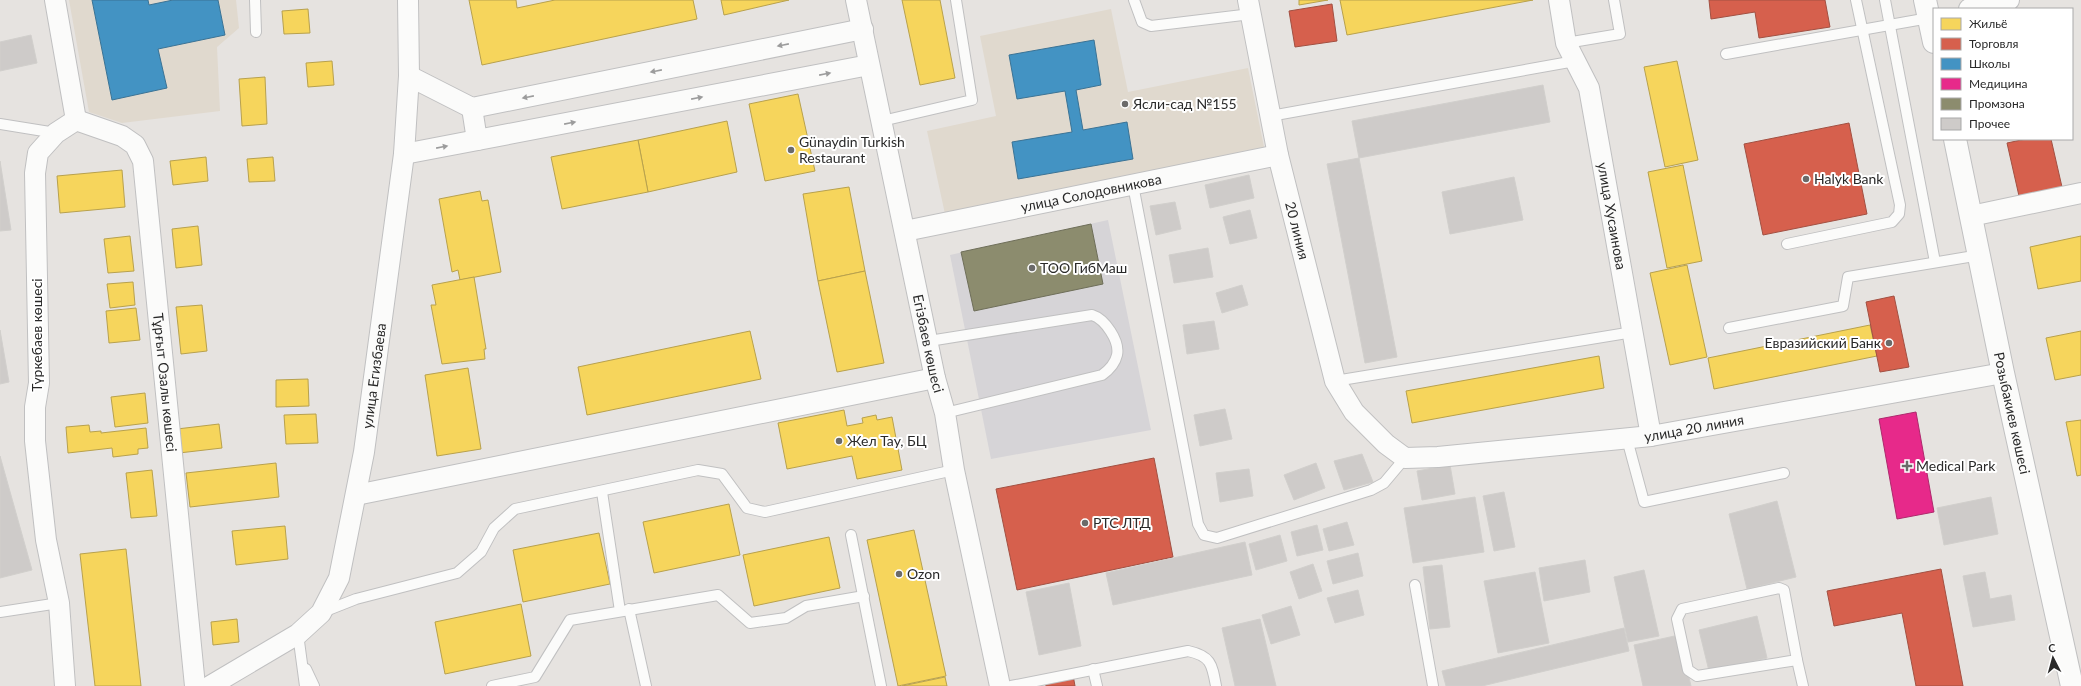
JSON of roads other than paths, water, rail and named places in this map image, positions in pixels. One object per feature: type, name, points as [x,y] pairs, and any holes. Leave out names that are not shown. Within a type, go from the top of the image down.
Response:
[{"type":"main road","points":[[1929,12],[1933,36]]},
{"type":"main road","name":"Розыбакиев көшесі","points":[[1955,140],[2003,373],[2072,686]]},
{"type":"street","points":[[55,0],[76,120]]},
{"type":"street","name":"улица Егизбаева","points":[[210,686],[298,634],[321,613],[339,578],[364,452],[404,154],[409,76],[408,0]]},
{"type":"street","name":"Егізбаев көшесі","points":[[856,0],[929,341],[935,378],[945,413],[954,470],[1000,686]]},
{"type":"street","name":"улица Хусаинова","points":[[1559,0],[1566,43],[1589,88],[1651,436]]},
{"type":"street","points":[[1973,8],[2009,0]]},
{"type":"street","name":"20 линия","points":[[1249,7],[1278,154],[1335,380],[1354,412],[1386,444],[1404,458]]},
{"type":"street","points":[[409,76],[472,108],[862,29]]},
{"type":"street","points":[[404,154],[869,65]]},
{"type":"street","points":[[472,108],[477,140]]},
{"type":"street","name":"Түркебаев көшесі","points":[[66,686],[59,603],[46,540],[35,441],[35,407],[39,383],[35,173],[38,153],[56,133],[76,120]]},
{"type":"street","name":"Тұрғыт Озалы көшесі","points":[[76,120],[122,136],[135,145],[143,160],[195,686]]},
{"type":"street","name":"улица Солодовникова","points":[[905,231],[1278,154]]},
{"type":"street","points":[[1971,216],[2081,193]]},
{"type":"street","name":"улица 20 линия","points":[[1404,458],[1438,457],[1651,436],[2003,373]]},
{"type":"street","points":[[356,495],[935,378]]},
{"type":"lane","points":[[255,0],[256,32]]},
{"type":"lane","points":[[882,121],[972,100],[956,0]]},
{"type":"lane","points":[[1134,0],[1142,22],[1151,26],[1249,7]]},
{"type":"lane","points":[[1566,43],[1620,34],[1614,0]]},
{"type":"lane","points":[[1787,244],[1892,222],[1899,214],[1900,205],[1856,0]]},
{"type":"lane","points":[[1886,0],[1935,262]]},
{"type":"lane","points":[[1726,54],[1890,25],[1929,12]]},
{"type":"lane","points":[[1270,116],[1575,61]]},
{"type":"lane","points":[[0,124],[56,133]]},
{"type":"lane","points":[[1133,185],[1198,524],[1204,535],[1218,538],[1371,490],[1384,483],[1404,458]]},
{"type":"lane","points":[[1729,328],[1843,306],[1848,277],[1980,255]]},
{"type":"lane","points":[[929,341],[1092,315],[1099,317],[1113,335],[1117,354],[1110,370],[1102,375],[945,413]]},
{"type":"lane","points":[[1335,380],[1633,332]]},
{"type":"lane","points":[[1627,439],[1644,502],[1784,473]]},
{"type":"lane","points":[[321,613],[356,599],[457,573],[481,552],[494,528],[515,509],[602,492],[698,470],[722,474],[747,508],[765,512],[954,470]]},
{"type":"lane","points":[[602,492],[625,610],[646,686]]},
{"type":"lane","points":[[851,535],[881,686]]},
{"type":"lane","points":[[1415,584],[1433,686]]},
{"type":"lane","points":[[1797,660],[1697,676],[1688,670],[1677,619],[1682,609],[1779,588],[1784,590],[1803,686]]},
{"type":"lane","points":[[492,686],[535,677],[570,620],[718,595],[750,623],[786,618],[806,606],[864,596]]},
{"type":"lane","points":[[0,612],[59,603]]},
{"type":"lane","points":[[298,634],[305,686]]},
{"type":"lane","points":[[1011,686],[1188,651],[1202,654],[1212,667],[1216,686]]},
{"type":"lane","points":[[301,660],[314,686]]},
{"type":"lane","points":[[1094,669],[1097,686]]},
{"type":"place","name":"Ясли-сад №155","points":[[1125,104]]},
{"type":"place","name":"Günaydin Turkish Restaurant","points":[[791,150]]},
{"type":"place","name":"Halyk Bank","points":[[1806,179]]},
{"type":"place","name":"ТОО ГибМаш","points":[[1032,268]]},
{"type":"place","name":"Евразийский Банк","points":[[1889,343]]},
{"type":"place","name":"Жел Тау, БЦ","points":[[839,441]]},
{"type":"place","name":"Medical Park","points":[[1907,466]]},
{"type":"place","name":"РТС ЛТД","points":[[1085,523]]},
{"type":"place","name":"Ozon","points":[[899,574]]}]
